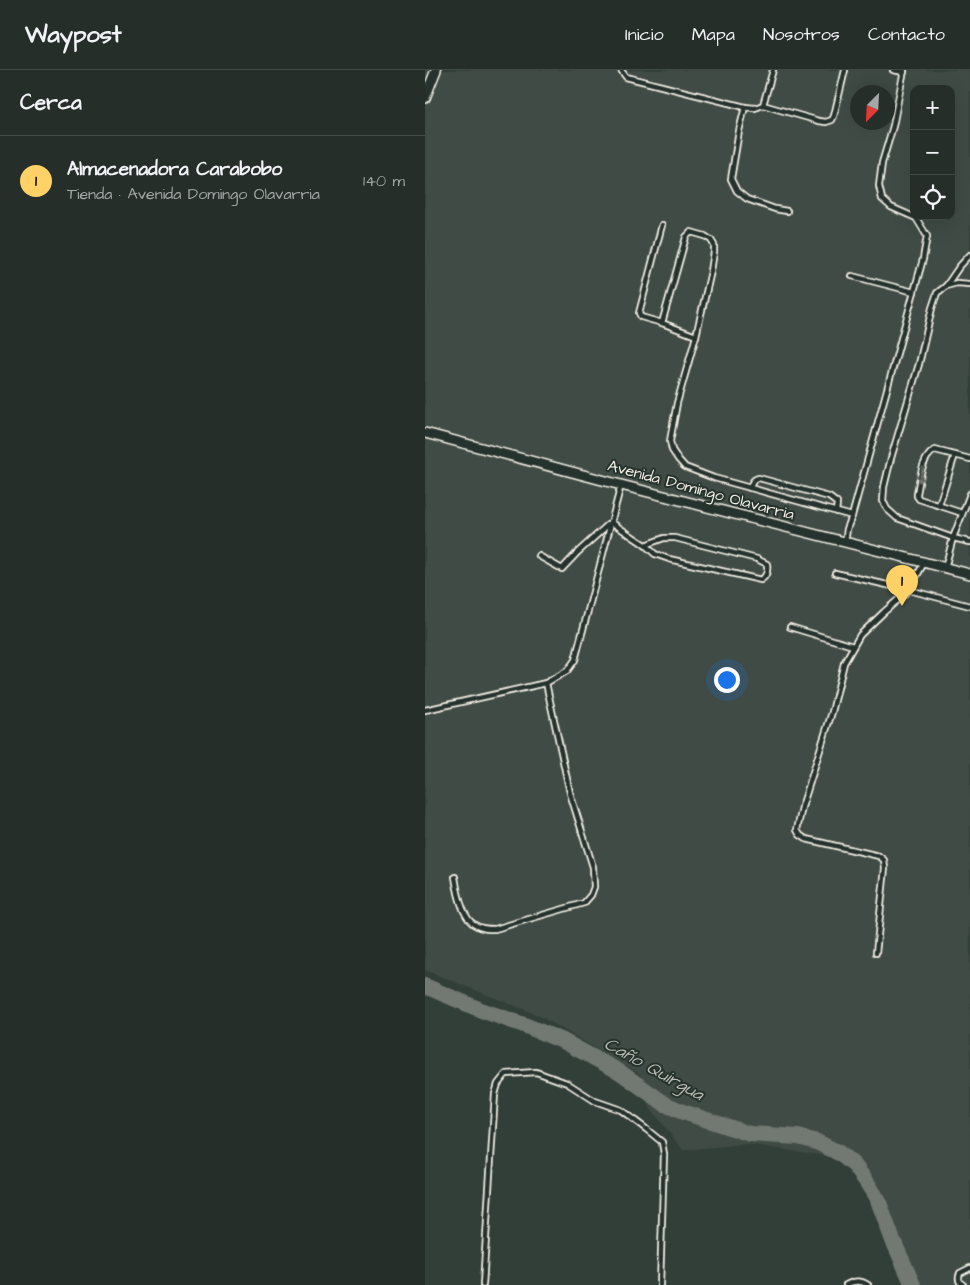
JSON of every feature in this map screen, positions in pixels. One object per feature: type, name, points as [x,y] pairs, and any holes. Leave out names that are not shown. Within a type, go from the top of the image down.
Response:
[{"type":"street","points":[[425,98],[435,70]]},
{"type":"street","name":"Avenida Domingo Olavarria","points":[[425,432],[621,485],[970,574]]},
{"type":"lane","points":[[621,70],[627,77],[745,108],[755,108],[763,105],[827,122],[832,120],[834,116],[845,70]]},
{"type":"lane","points":[[763,105],[773,70]]},
{"type":"lane","points":[[845,543],[847,529],[923,259],[927,236],[916,218],[891,206],[882,199],[879,186],[882,164],[893,126],[904,71],[893,70]]},
{"type":"lane","points":[[745,108],[731,178],[737,191],[747,199],[787,211]]},
{"type":"lane","points":[[662,226],[639,313],[641,317],[696,336]]},
{"type":"lane","points":[[662,323],[686,237],[691,232],[705,236],[711,240],[715,252],[696,336],[677,403],[670,440],[672,450],[685,467],[714,478],[852,516]]},
{"type":"lane","points":[[970,255],[946,286],[937,293],[919,364],[891,458],[884,487],[883,501],[887,509],[897,518],[953,538],[970,542]]},
{"type":"lane","points":[[852,276],[914,292]]},
{"type":"lane","points":[[946,286],[957,283],[970,284]]},
{"type":"lane","points":[[962,513],[919,499],[917,496],[925,459],[929,453],[935,450],[970,459]]},
{"type":"lane","points":[[939,505],[955,455]]},
{"type":"lane","points":[[750,488],[752,482],[759,478],[816,493],[829,497],[837,503],[836,512]]},
{"type":"lane","points":[[425,710],[546,683],[567,671],[575,660],[621,485]]},
{"type":"lane","points":[[945,568],[953,538],[970,494]]},
{"type":"lane","points":[[611,522],[655,554],[669,559],[761,580],[768,569],[767,564],[757,559],[675,538],[664,538],[645,545]]},
{"type":"lane","points":[[539,556],[562,569],[611,522]]},
{"type":"lane","points":[[876,953],[885,868],[884,860],[879,856],[806,839],[797,830],[802,807],[832,712],[844,663],[853,646],[870,624],[909,590],[924,563]]},
{"type":"lane","points":[[835,573],[970,606]]},
{"type":"lane","points":[[790,627],[853,646]]},
{"type":"lane","points":[[455,877],[457,890],[467,916],[473,925],[486,929],[495,929],[584,903],[591,895],[594,887],[593,867],[570,793],[546,683]]},
{"type":"lane","points":[[483,1285],[495,1094],[498,1084],[506,1074],[536,1072],[567,1083],[595,1101],[621,1110],[662,1142],[664,1154],[661,1285]]},
{"type":"lane","points":[[963,1285],[959,1280],[960,1273],[970,1268]]},
{"type":"lane","points":[[846,1285],[852,1281],[868,1285]]},
{"type":"shaded area","points":[[425,70],[970,70],[970,1285],[921,1285],[847,1159],[746,1144],[683,1150],[650,1108],[640,1074],[540,1016],[425,970]]},
{"type":"waterway","name":"Caño Quirgua","points":[[425,986],[481,1010],[563,1041],[620,1072],[665,1104],[683,1112],[750,1134],[798,1137],[817,1142],[839,1153],[854,1165],[878,1200],[892,1238],[913,1285]]},
{"type":"place","name":"Almacenadora Carabobo","points":[[902,606]]}]
